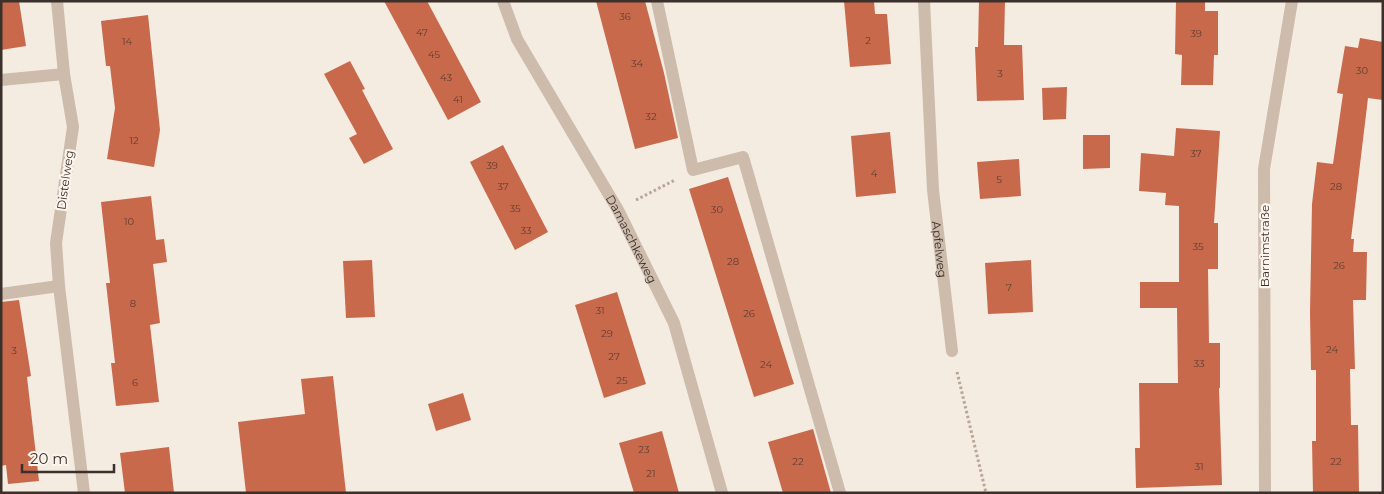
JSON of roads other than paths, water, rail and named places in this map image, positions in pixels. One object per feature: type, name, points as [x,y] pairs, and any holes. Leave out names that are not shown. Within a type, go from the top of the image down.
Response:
[{"type":"street","name":"Distelweg","points":[[57,1],[64,74],[73,127],[56,243],[59,286],[84,493]]},
{"type":"street","name":"Damaschkeweg","points":[[503,1],[517,39],[618,210],[674,323],[722,493]]},
{"type":"street","points":[[657,1],[693,170],[743,157],[840,493]]},
{"type":"street","name":"Apfelweg","points":[[924,1],[933,190],[952,351]]},
{"type":"street","name":"Barnimstraße","points":[[1265,493],[1264,169],[1292,1]]},
{"type":"street","points":[[1,80],[64,74]]},
{"type":"street","points":[[1,294],[59,286]]}]
